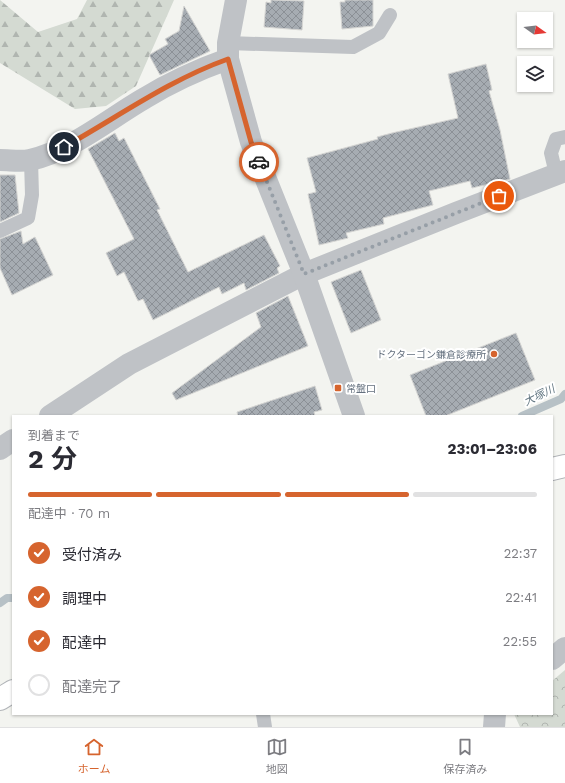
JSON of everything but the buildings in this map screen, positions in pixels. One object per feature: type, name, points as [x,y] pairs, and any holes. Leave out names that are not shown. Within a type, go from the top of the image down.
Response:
[{"type":"main road","points":[[553,469],[565,466]]},
{"type":"main road","points":[[0,699],[12,692]]},
{"type":"street","points":[[236,0],[228,51],[251,142],[304,274],[354,415]]},
{"type":"street","points":[[0,160],[31,160],[64,147],[113,119],[146,97],[210,66],[228,51]]},
{"type":"street","points":[[52,415],[129,364],[304,274],[560,173]]},
{"type":"street","points":[[0,449],[12,441]]},
{"type":"street","points":[[553,659],[565,648]]},
{"type":"street","points":[[494,727],[495,715]]},
{"type":"lane","points":[[228,51],[353,47],[379,33],[390,15]]},
{"type":"lane","points":[[560,173],[551,153],[556,139],[565,136]]},
{"type":"lane","points":[[0,231],[28,218],[32,195],[31,160]]},
{"type":"lane","points":[[263,715],[265,727]]},
{"type":"green space","points":[[0,0],[38,32],[77,19],[87,0],[174,0],[136,86],[106,106],[75,109],[0,63]]},
{"type":"green space","points":[[565,670],[565,727],[520,727],[514,715],[553,715],[553,680]]},
{"type":"waterway","name":"大塚川","points":[[524,415],[561,399],[565,394]]},
{"type":"waterway","name":"大塚川","points":[[0,603],[7,598],[12,598]]},
{"type":"way so far","points":[[259,162],[304,274],[499,196]]},
{"type":"place","name":"ドクターゴン鎌倉診療所","points":[[494,354]]},
{"type":"place","name":"常盤口","points":[[338,388]]},
{"type":"route","points":[[64,147],[113,119],[146,97],[210,66],[228,59],[251,142],[259,162]]}]
